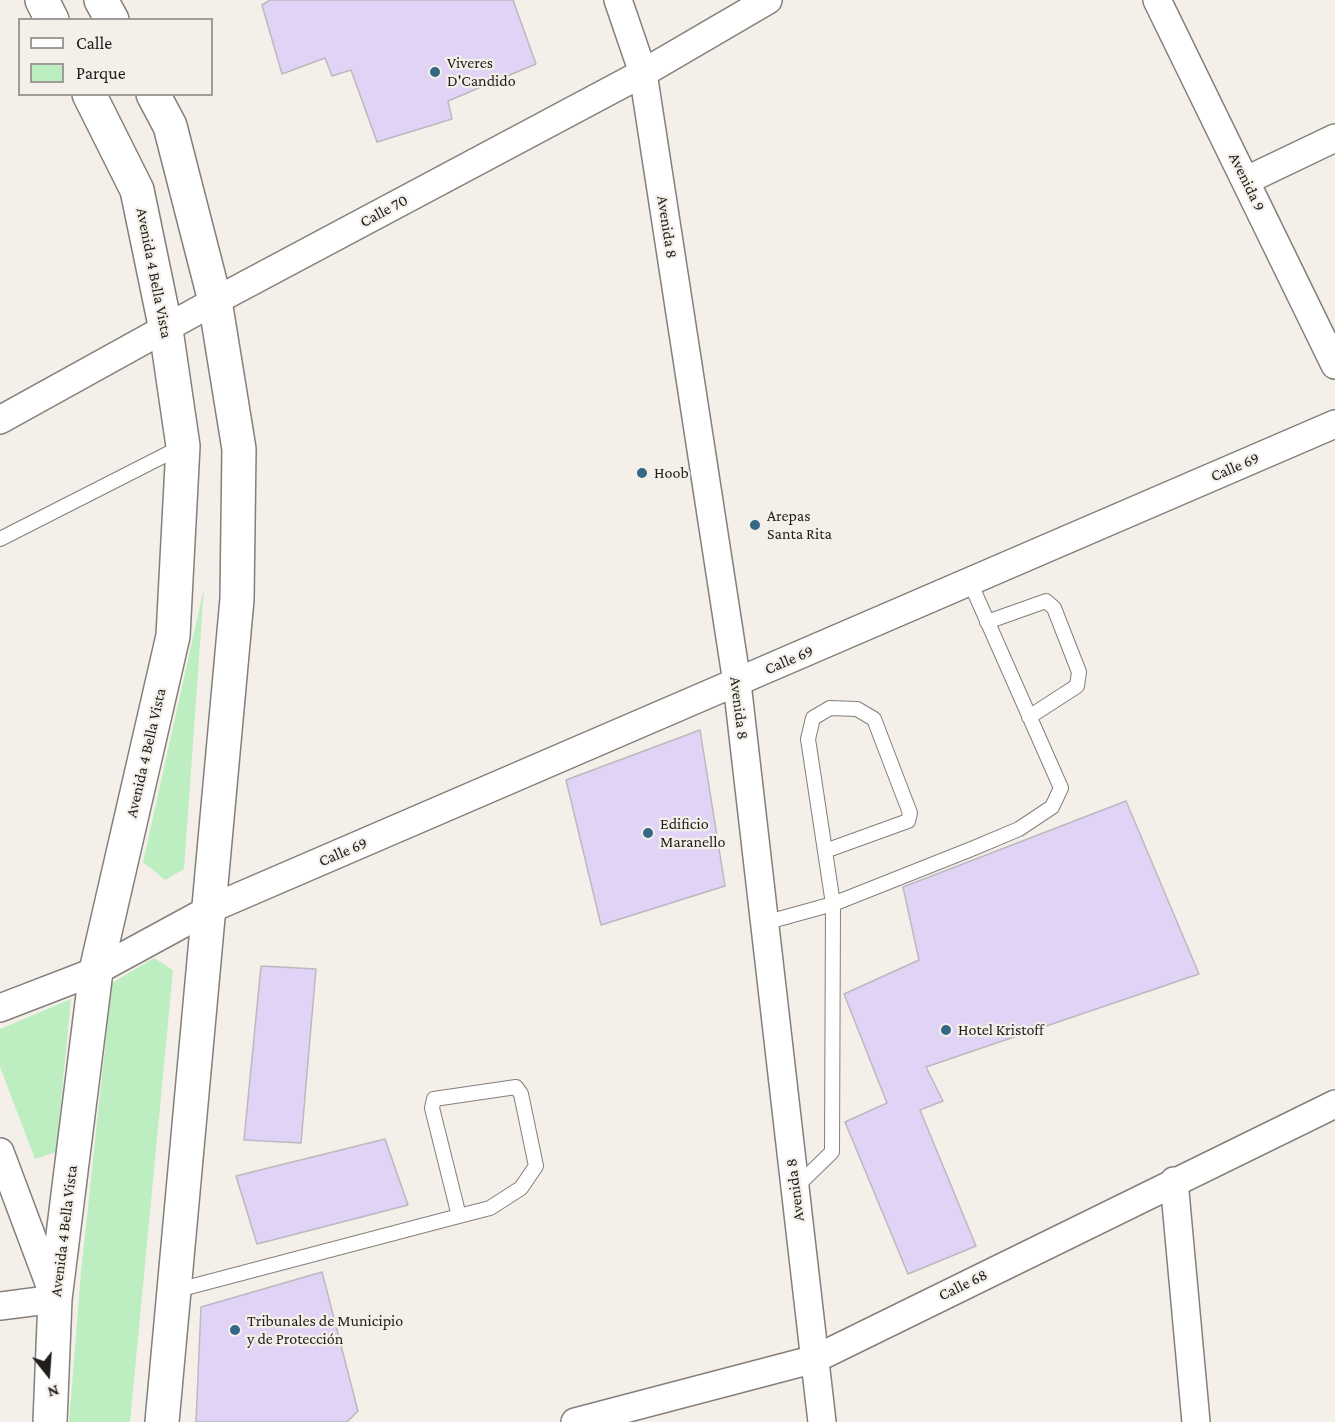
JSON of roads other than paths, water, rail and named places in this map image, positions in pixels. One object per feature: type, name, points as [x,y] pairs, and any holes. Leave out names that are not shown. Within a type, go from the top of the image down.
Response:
[{"type":"street","points":[[42,0],[51,18]]},
{"type":"street","points":[[101,0],[111,18]]},
{"type":"street","name":"Avenida 8","points":[[618,0],[643,73],[736,683],[822,1422]]},
{"type":"street","name":"Calle 70","points":[[0,420],[215,301],[643,73],[768,0]]},
{"type":"street","name":"Avenida 9","points":[[1157,0],[1247,180],[1335,365]]},
{"type":"street","name":"Avenida 4 Bella Vista","points":[[50,1422],[55,1299],[96,971],[173,636],[183,446],[166,330],[137,190],[90,96]]},
{"type":"street","points":[[154,96],[170,126],[215,301],[239,449],[237,599],[162,1422]]},
{"type":"street","points":[[1247,180],[1335,138]]},
{"type":"street","name":"Calle 69","points":[[0,1008],[96,971],[210,909],[1335,424]]},
{"type":"street","name":"Calle 68","points":[[574,1422],[815,1359],[1335,1104]]},
{"type":"street","points":[[0,1152],[55,1299],[0,1306]]},
{"type":"street","points":[[1174,1181],[1196,1422]]},
{"type":"lane","points":[[0,539],[183,446]]},
{"type":"lane","points":[[764,923],[833,904],[1020,829],[1052,807],[1060,788],[970,582]]},
{"type":"lane","points":[[987,622],[1046,602],[1054,608],[1079,672],[1077,686],[1029,717]]},
{"type":"lane","points":[[795,1188],[832,1152],[833,904],[808,739],[813,718],[830,708],[857,709],[874,718],[910,813],[908,821],[825,850]]},
{"type":"lane","points":[[174,1291],[490,1208],[521,1188],[536,1166],[521,1094],[516,1087],[439,1096],[434,1099],[432,1108],[459,1216]]},
{"type":"place","name":"Viveres D'Candido","points":[[435,72]]},
{"type":"place","name":"Hoob","points":[[642,473]]},
{"type":"place","name":"Arepas Santa Rita","points":[[755,525]]},
{"type":"place","name":"Edificio Maranello","points":[[648,833]]},
{"type":"place","name":"Hotel Kristoff","points":[[946,1030]]},
{"type":"place","name":"Tribunales de Municipio y de Protección","points":[[235,1330]]}]
